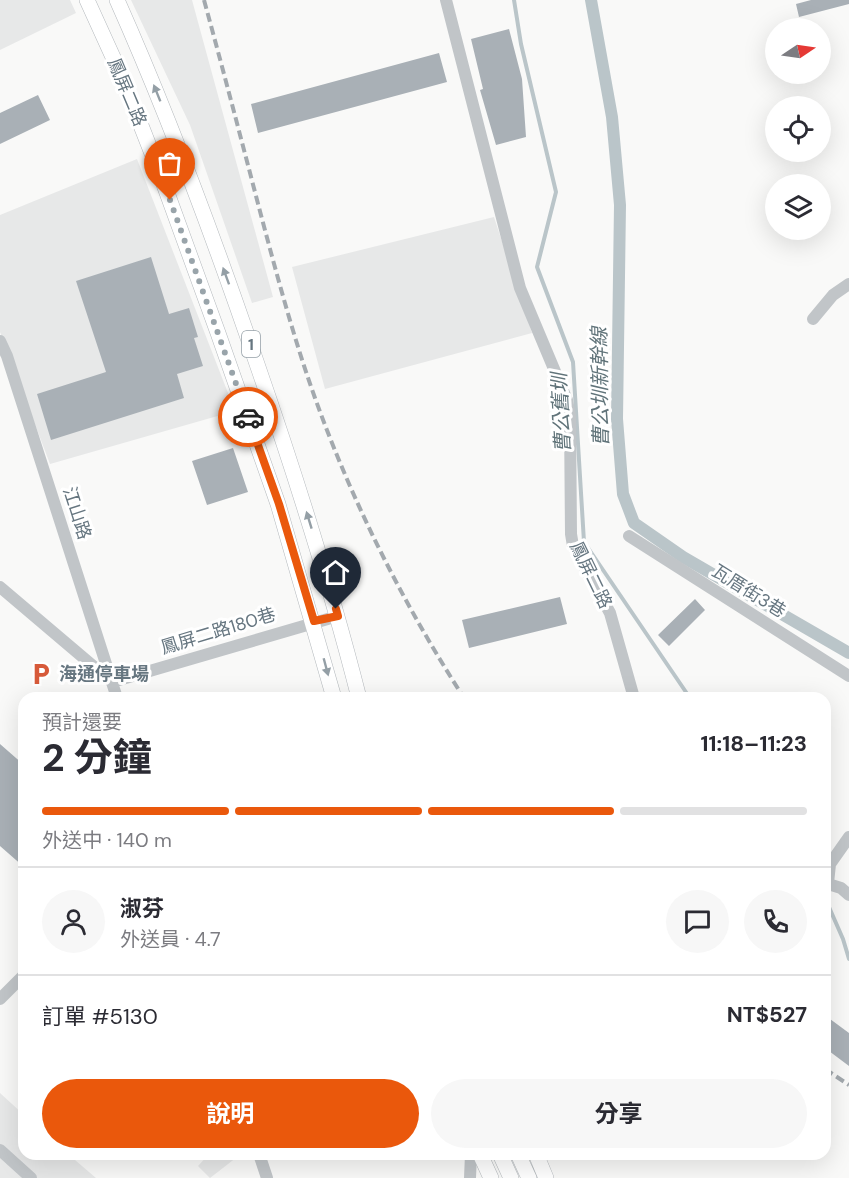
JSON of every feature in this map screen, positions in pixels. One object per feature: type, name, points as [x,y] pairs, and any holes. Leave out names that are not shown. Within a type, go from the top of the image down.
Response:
[{"type":"main road","name":"鳳屏二路","points":[[87,0],[122,77],[208,305],[279,504],[332,692]]},
{"type":"main road","name":"鳳屏二路","points":[[117,0],[148,69],[234,298],[300,488],[338,616],[357,692]]},
{"type":"main road","points":[[208,305],[234,298]]},
{"type":"main road","points":[[483,1160],[491,1178]]},
{"type":"main road","points":[[503,1160],[511,1178]]},
{"type":"main road","points":[[521,1160],[529,1178]]},
{"type":"main road","points":[[538,1160],[546,1178]]},
{"type":"street","name":"鳳屏二路","points":[[446,0],[520,288],[567,400],[570,416],[573,546],[610,613],[632,692]]},
{"type":"street","points":[[813,319],[833,295],[849,284]]},
{"type":"street","name":"江山路","points":[[0,342],[7,356],[115,692]]},
{"type":"street","name":"瓦厝街3巷","points":[[629,536],[849,676]]},
{"type":"street","points":[[0,587],[112,682]]},
{"type":"street","name":"鳳屏二路180巷","points":[[112,682],[314,621],[338,616]]},
{"type":"street","points":[[831,863],[849,837]]},
{"type":"street","points":[[831,885],[841,888],[849,895]]},
{"type":"street","points":[[0,999],[18,981]]},
{"type":"street","points":[[0,1150],[31,1178]]},
{"type":"street","points":[[261,1160],[267,1178]]},
{"type":"street","points":[[470,1178],[471,1160]]},
{"type":"shaded area","points":[[0,0],[70,0],[76,13],[0,50]]},
{"type":"shaded area","points":[[131,0],[192,0],[273,297],[252,303],[190,125]]},
{"type":"shaded area","points":[[137,159],[235,411],[50,464],[0,332],[0,215]]},
{"type":"shaded area","points":[[494,217],[532,333],[325,389],[292,267]]},
{"type":"shaded area","points":[[0,1093],[18,1110],[18,1160],[75,1160],[96,1178],[0,1178]]},
{"type":"shaded area","points":[[204,1160],[233,1160],[210,1178],[198,1166]]},
{"type":"building","points":[[811,0],[849,0],[849,4],[799,17],[796,4]]},
{"type":"building","points":[[509,29],[522,79],[526,137],[496,145],[480,90],[483,89],[471,39]]},
{"type":"building","points":[[439,53],[447,82],[258,133],[251,104]]},
{"type":"building","points":[[38,95],[50,120],[0,144],[0,113]]},
{"type":"building","points":[[151,257],[169,314],[189,308],[198,337],[194,338],[203,366],[177,374],[184,398],[51,440],[37,394],[106,372],[76,281]]},
{"type":"building","points":[[233,448],[248,492],[207,505],[192,461]]},
{"type":"building","points":[[560,597],[567,624],[469,648],[462,620]]},
{"type":"building","points":[[695,599],[705,610],[669,646],[658,635]]},
{"type":"building","points":[[0,744],[18,760],[18,862],[0,846]]},
{"type":"building","points":[[831,1020],[849,1033],[849,1066],[831,1052]]},
{"type":"waterway","name":"曹公舊圳","points":[[514,0],[521,44],[556,192],[537,267],[573,362],[584,542],[686,692]]},
{"type":"waterway","name":"曹公圳新幹線","points":[[591,0],[612,117],[620,205],[617,419],[623,494],[634,523],[683,557],[849,653]]},
{"type":"waterway","name":"曹公舊圳","points":[[831,912],[849,959]]},
{"type":"railway","points":[[204,0],[280,286],[315,398],[346,476],[381,552],[420,626],[460,692]]},
{"type":"railway","points":[[831,1073],[849,1085]]},
{"type":"way so far","points":[[170,200],[248,417]]},
{"type":"place","name":"海通停車場","points":[[41,674]]},
{"type":"route","points":[[248,417],[279,504],[314,621],[338,616],[336,609]]}]
